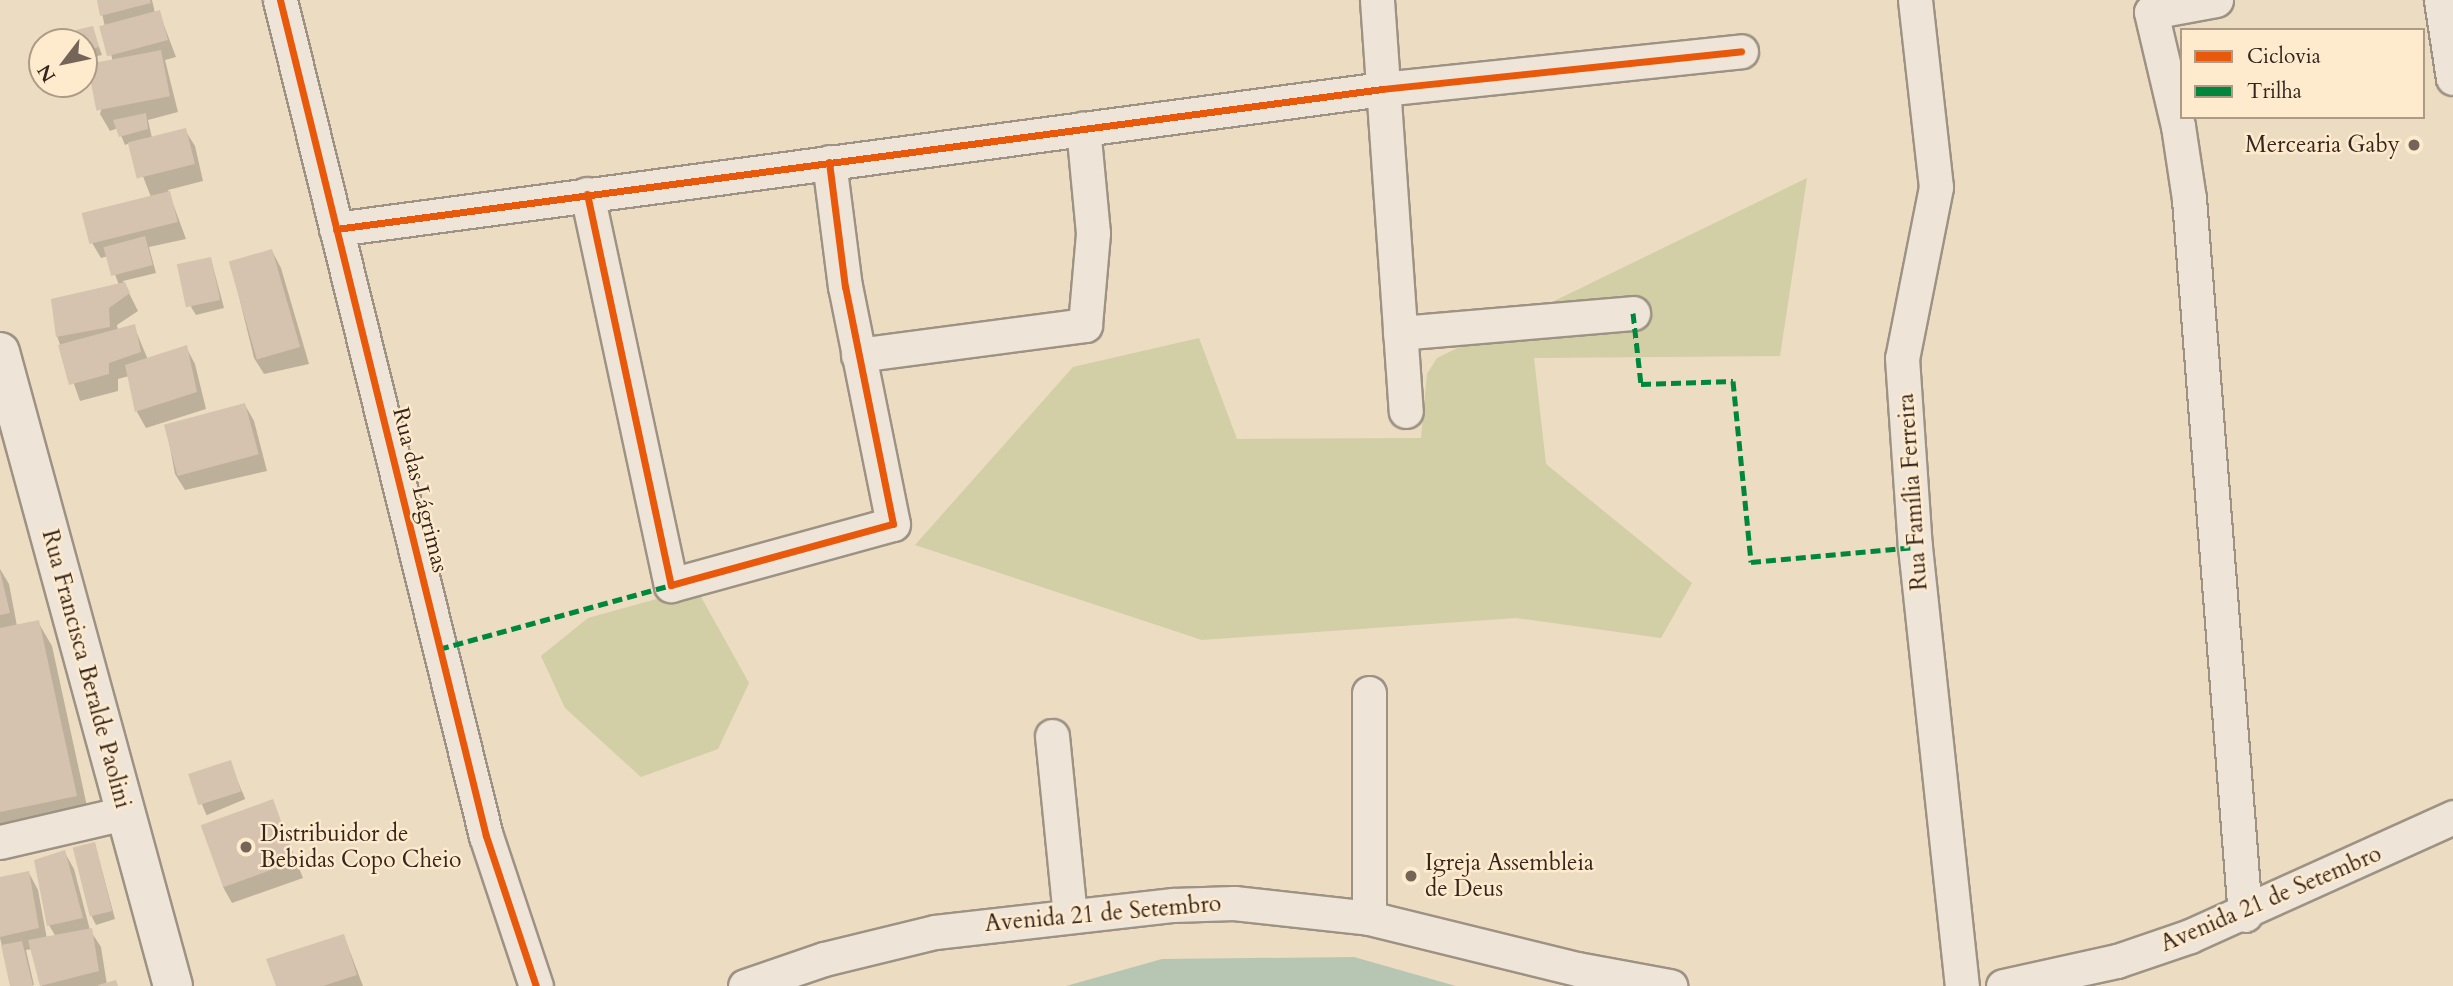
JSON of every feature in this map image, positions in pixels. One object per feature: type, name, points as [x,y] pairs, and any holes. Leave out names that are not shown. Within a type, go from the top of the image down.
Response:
[{"type":"main road","name":"Rua Francisca Beralde Paolini","points":[[0,352],[173,986]]},
{"type":"street","name":"Rua das Lágrimas","points":[[280,0],[486,836],[536,986]]},
{"type":"street","points":[[1377,0],[1406,411]]},
{"type":"street","name":"Rua Família Ferreira","points":[[1914,0],[1936,187],[1902,358],[1915,547],[1962,986]]},
{"type":"street","points":[[2216,0],[2151,12],[2178,126],[2189,199],[2245,915]]},
{"type":"street","points":[[2441,0],[2453,78]]},
{"type":"street","points":[[336,229],[1382,89],[1741,51]]},
{"type":"street","points":[[858,355],[1085,325],[1093,233],[1083,128]]},
{"type":"street","points":[[587,194],[671,585],[893,524],[858,355],[829,162]]},
{"type":"street","points":[[1401,333],[1633,313]]},
{"type":"street","points":[[1369,918],[1370,693]]},
{"type":"street","points":[[1052,736],[1070,915]]},
{"type":"street","points":[[0,842],[125,813]]},
{"type":"street","name":"Avenida 21 de Setembro","points":[[2003,986],[2117,961],[2245,915],[2453,817]]},
{"type":"street","name":"Avenida 21 de Setembro","points":[[745,986],[824,959],[935,932],[1070,915],[1234,903],[1369,918],[1577,969],[1670,986]]},
{"type":"shaded area","points":[[1807,178],[1780,356],[1534,358],[1546,464],[1692,583],[1661,638],[1516,618],[1202,640],[915,545],[1073,367],[1199,338],[1237,439],[1421,438],[1427,374],[1437,358]]},
{"type":"shaded area","points":[[696,588],[749,683],[718,749],[641,777],[565,708],[541,656],[588,618]]},
{"type":"shaded area","points":[[1354,957],[1456,986],[1066,986],[1162,959]]},
{"type":"building","points":[[97,0],[150,0],[151,3],[100,16]]},
{"type":"building","points":[[160,10],[168,40],[107,56],[99,26]]},
{"type":"building","points":[[161,50],[170,96],[96,110],[94,98],[98,98],[98,62]]},
{"type":"building","points":[[146,113],[148,129],[119,137],[113,120]]},
{"type":"building","points":[[186,128],[195,164],[137,178],[128,143]]},
{"type":"building","points":[[170,191],[178,222],[89,244],[82,213]]},
{"type":"building","points":[[145,236],[153,265],[111,276],[103,247]]},
{"type":"building","points":[[272,249],[300,347],[257,359],[229,261]]},
{"type":"building","points":[[211,257],[220,300],[186,307],[177,264]]},
{"type":"building","points":[[125,282],[130,293],[109,308],[110,327],[56,337],[51,299]]},
{"type":"building","points":[[135,324],[141,352],[109,363],[109,374],[69,385],[58,345]]},
{"type":"building","points":[[187,345],[197,392],[135,412],[125,365]]},
{"type":"building","points":[[245,403],[259,454],[178,476],[164,425]]},
{"type":"building","points":[[0,571],[10,613],[0,615]]},
{"type":"building","points":[[39,620],[77,796],[0,812],[0,628]]},
{"type":"building","points":[[231,760],[241,791],[198,805],[188,774]]},
{"type":"building","points":[[273,799],[296,861],[223,887],[201,825]]},
{"type":"building","points":[[95,842],[112,911],[90,916],[73,848]]},
{"type":"building","points":[[65,850],[83,918],[47,926],[34,860]]},
{"type":"building","points":[[29,871],[39,928],[0,937],[0,877]]},
{"type":"building","points":[[92,928],[99,971],[40,986],[28,940]]},
{"type":"building","points":[[344,934],[357,975],[323,986],[276,986],[266,959]]},
{"type":"building","points":[[22,941],[33,986],[10,986],[1,945]]},
{"type":"building","points":[[116,980],[118,986],[98,986],[98,985]]},
{"type":"marked path","points":[[1633,313],[1641,384],[1733,381],[1751,562],[1915,547]]},
{"type":"marked path","points":[[439,649],[671,585]]},
{"type":"cycle path","points":[[280,0],[486,836],[536,986]]},
{"type":"cycle path","points":[[336,229],[1382,89],[1741,51]]},
{"type":"cycle path","points":[[587,194],[671,585],[893,524],[845,287],[829,162]]},
{"type":"place","name":"Mercearia Gaby","points":[[2414,145]]},
{"type":"place","name":"Distribuidor de Bebidas Copo Cheio","points":[[246,847]]},
{"type":"place","name":"Igreja Assembleia de Deus","points":[[1411,876]]}]
